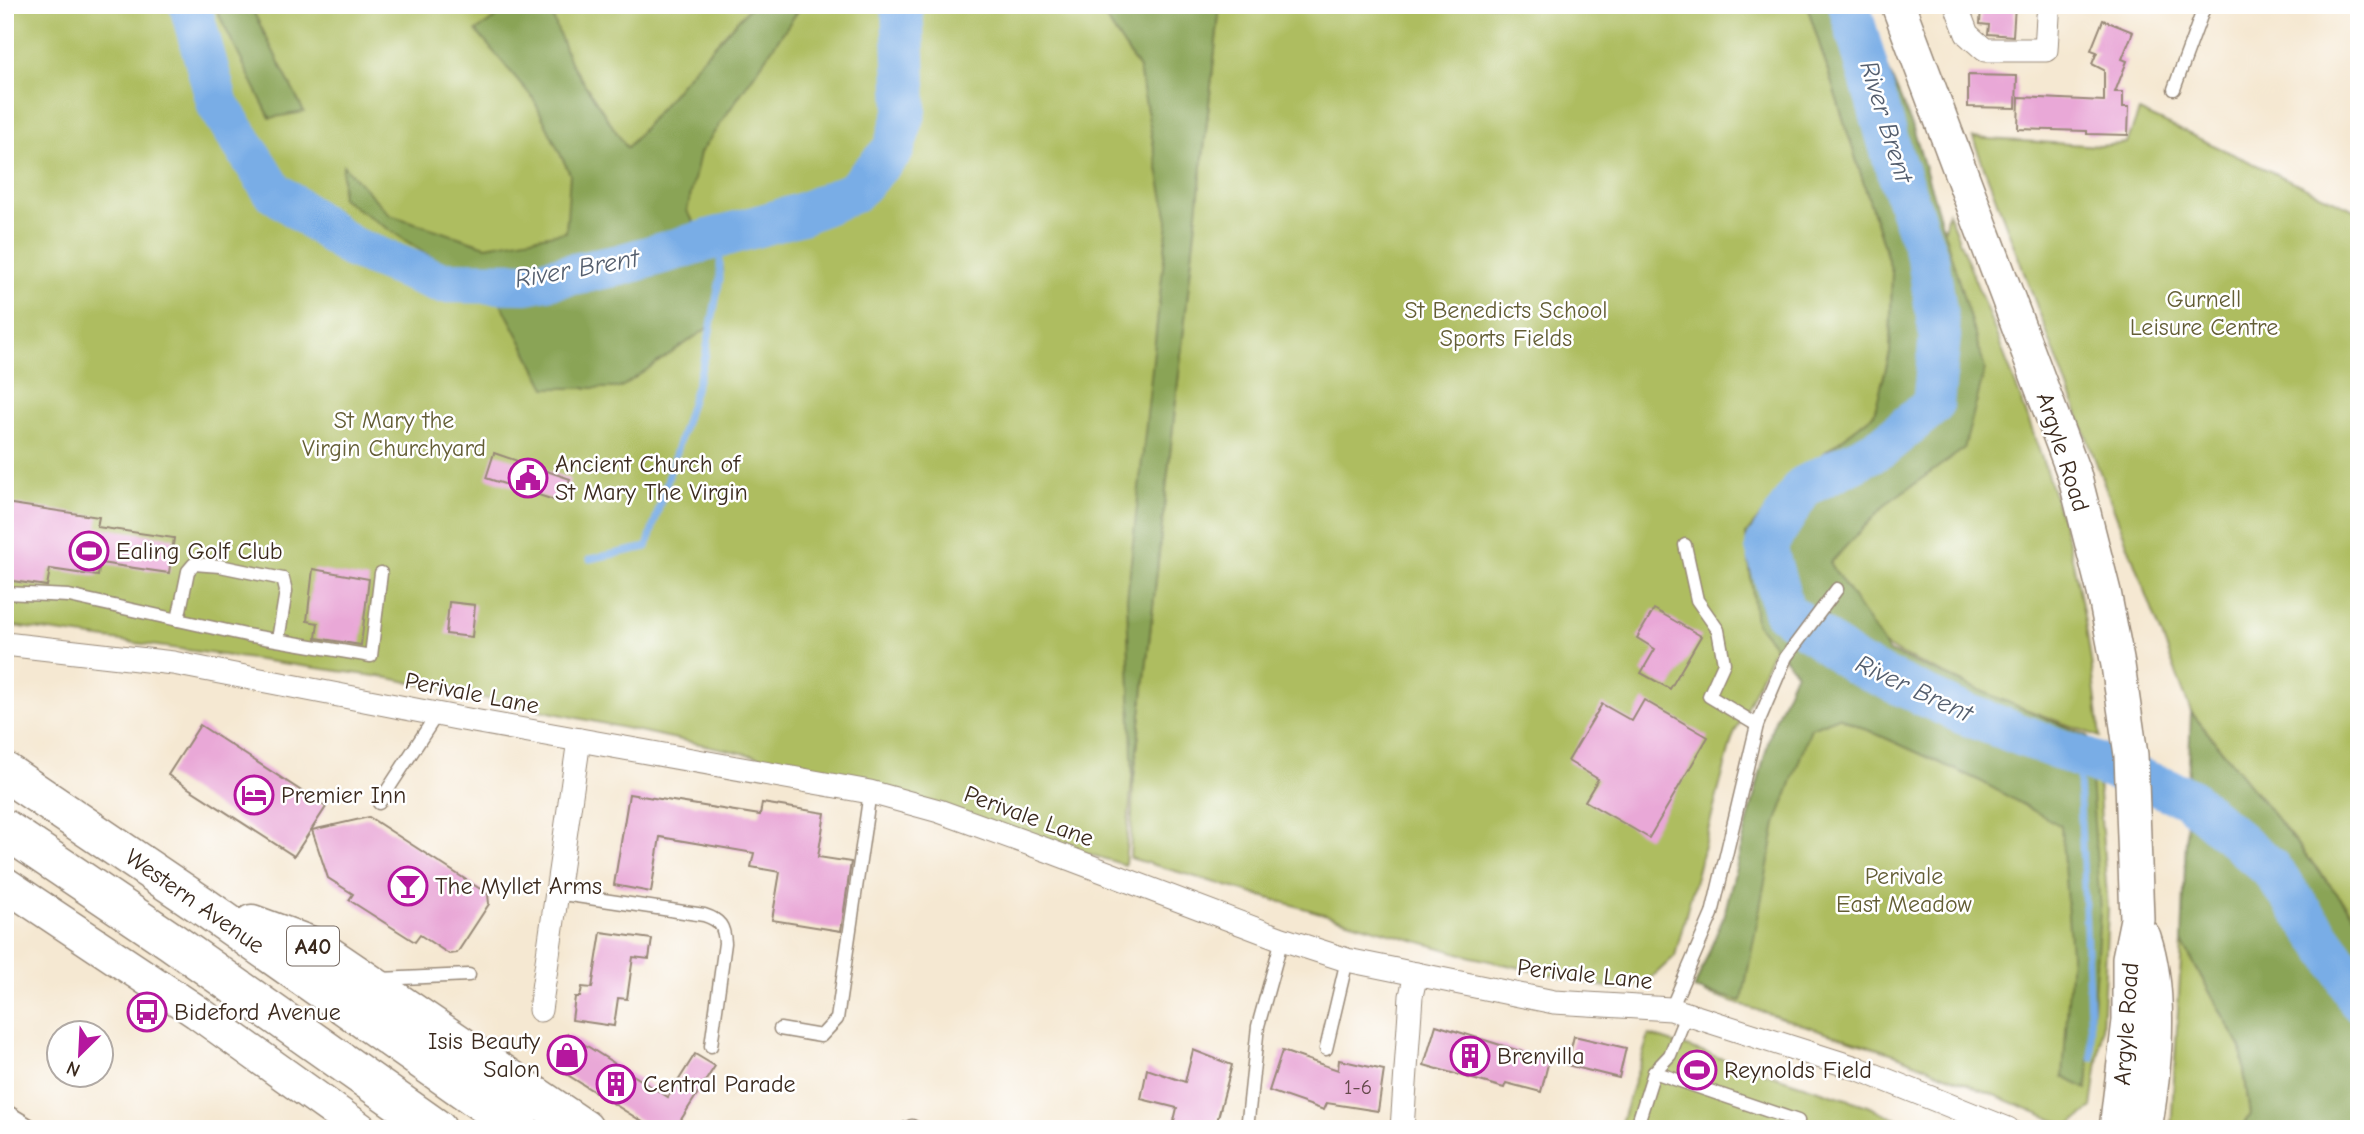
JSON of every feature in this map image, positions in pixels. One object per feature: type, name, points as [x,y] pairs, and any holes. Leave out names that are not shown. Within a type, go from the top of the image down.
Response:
[{"type":"highway","name":"Western Avenue","points":[[5,772],[201,904],[520,1129]]},
{"type":"highway","name":"Western Avenue","points":[[5,829],[170,941],[437,1129]]},
{"type":"highway","name":"A40","points":[[201,904],[317,948],[584,1129]]},
{"type":"main road","name":"Argyle Road","points":[[1898,5],[2074,474],[2104,592],[2132,755],[2137,919],[2129,958],[2129,1021],[2116,1129]]},
{"type":"main road","points":[[5,884],[197,1012],[360,1129]]},
{"type":"main road","name":"Argyle Road","points":[[2137,919],[2152,961],[2155,1024],[2145,1129]]},
{"type":"street","points":[[1956,5],[1967,34],[1985,50],[2046,50],[2048,16]]},
{"type":"street","name":"Perivale Lane","points":[[5,644],[173,663],[437,714],[870,792],[939,811],[1282,939],[1347,960],[1554,1002],[1679,1011],[1859,1069],[2008,1129]]},
{"type":"street","points":[[540,1010],[579,740]]},
{"type":"street","points":[[1402,1129],[1411,996],[1416,974]]},
{"type":"lane","points":[[2174,89],[2205,5]]},
{"type":"lane","points":[[1685,545],[1697,600],[1718,629],[1724,663],[1709,696],[1757,725]]},
{"type":"lane","points":[[178,620],[188,571],[194,564],[283,579],[286,591],[278,640]]},
{"type":"lane","points":[[5,593],[69,596],[278,640],[371,656],[381,573]]},
{"type":"lane","points":[[1636,1129],[1654,1072],[1670,1055],[1679,1011],[1712,914],[1757,725],[1786,657],[1837,589]]},
{"type":"lane","points":[[379,803],[437,714]]},
{"type":"lane","points":[[780,1029],[821,1035],[837,1019],[870,792]]},
{"type":"lane","points":[[556,893],[716,919],[724,929],[725,943],[711,1046]]},
{"type":"lane","points":[[1247,1129],[1258,1026],[1282,939]]},
{"type":"lane","points":[[1326,1049],[1347,960]]},
{"type":"lane","points":[[365,980],[469,975]]},
{"type":"lane","points":[[1654,1072],[1798,1121]]},
{"type":"lane","points":[[5,1110],[36,1129]]},
{"type":"lane","points":[[905,1129],[912,1126],[918,1129]]},
{"type":"green space","name":"St Mary the Virgin Churchyard","points":[[5,5],[1180,5],[1192,26],[1125,865],[780,761],[389,678],[5,625]]},
{"type":"green space","points":[[214,5],[250,5],[304,112],[270,118]]},
{"type":"green space","points":[[514,5],[548,5],[570,62],[627,148],[699,62],[752,5],[802,5],[700,153],[687,211],[723,268],[712,325],[620,388],[546,388],[501,303],[341,198],[343,165],[390,215],[486,246],[566,232],[570,174],[533,98],[476,31]]},
{"type":"green space","points":[[1097,5],[1220,5],[1133,786],[1127,599],[1168,221],[1139,69]]},
{"type":"green space","name":"St Benedicts School Sports Fields","points":[[1220,5],[1807,5],[1892,272],[1890,353],[1874,414],[1791,479],[1775,646],[1732,739],[1675,956],[1649,980],[1619,990],[1472,957],[1130,858],[1133,786]]},
{"type":"green space","points":[[1807,5],[1865,5],[1868,21],[1913,128],[1985,369],[1964,449],[1887,503],[1830,563],[1889,652],[2088,736],[2100,911],[2087,1089],[2063,1077],[2071,954],[2061,826],[1980,781],[1839,717],[1811,728],[1776,824],[1742,1001],[1694,989],[1724,915],[1772,727],[1796,672],[1756,623],[1746,534],[1791,479],[1874,414],[1890,353],[1892,272]]},
{"type":"green space","name":"Gurnell Leisure Centre","points":[[2139,111],[2359,212],[2359,921],[2191,712],[1973,138],[2101,146],[2127,143]]},
{"type":"green space","points":[[1948,212],[2027,417],[2068,542],[2088,639],[2100,737],[1996,698],[1898,653],[1834,614],[1815,520],[1888,485]]},
{"type":"green space","name":"Perivale East Meadow","points":[[1799,664],[2016,762],[2098,781],[2108,909],[2102,1030],[2092,1108],[2069,1126],[1897,1055],[1704,993],[1728,921]]},
{"type":"green space","points":[[2191,712],[2359,921],[2359,1129],[2240,1129],[2250,1115],[2241,1048],[2182,942]]},
{"type":"green space","points":[[2182,943],[2241,1048],[2250,1115],[2240,1129],[2171,1129]]},
{"type":"green space","name":"Reynolds Field","points":[[1649,1035],[1865,1105],[1920,1129],[1619,1129]]},
{"type":"building","points":[[1981,5],[2015,5],[2013,36],[1988,34],[1989,25],[1980,24]]},
{"type":"building","points":[[2103,20],[2133,32],[2122,59],[2127,61],[2115,92],[2123,92],[2123,107],[2129,107],[2128,135],[2018,129],[2019,97],[2104,101],[2104,70],[2092,64],[2097,52],[2091,50]]},
{"type":"building","points":[[1968,75],[2017,76],[2016,108],[1968,107]]},
{"type":"building","name":"Ancient Church of St Mary The Virgin","points":[[494,453],[570,479],[563,503],[486,478]]},
{"type":"building","name":"Ealing Golf Club","points":[[5,503],[99,517],[97,527],[174,538],[169,573],[100,563],[98,576],[50,569],[47,586],[5,580]]},
{"type":"building","points":[[313,569],[369,579],[361,645],[316,638],[318,623],[307,621]]},
{"type":"building","points":[[449,602],[475,605],[472,637],[446,634]]},
{"type":"building","points":[[1654,609],[1701,636],[1670,689],[1641,673],[1655,649],[1637,638]]},
{"type":"building","points":[[1644,700],[1708,737],[1649,838],[1585,801],[1598,779],[1568,761],[1602,704],[1632,721]]},
{"type":"building","name":"Premier Inn","points":[[200,725],[326,807],[294,856],[168,775]]},
{"type":"building","points":[[629,794],[760,815],[762,803],[825,813],[818,857],[851,862],[841,931],[772,920],[780,872],[751,867],[754,853],[660,837],[651,892],[614,885]]},
{"type":"building","name":"The Myllet Arms","points":[[369,817],[488,894],[489,904],[457,953],[449,954],[420,935],[415,942],[349,900],[353,894],[328,878],[312,830]]},
{"type":"building","points":[[601,932],[652,939],[649,959],[633,957],[627,999],[618,998],[614,1026],[572,1020],[575,997],[580,997],[582,987],[592,988]]},
{"type":"building","name":"Brenvilla","points":[[1436,1025],[1549,1060],[1541,1092],[1506,1083],[1504,1088],[1424,1065]]},
{"type":"building","name":"Central Parade","points":[[568,1034],[668,1097],[695,1054],[715,1066],[675,1129],[654,1129],[563,1072],[559,1057]]},
{"type":"building","points":[[1574,1036],[1626,1048],[1619,1078],[1567,1065]]},
{"type":"building","points":[[1193,1050],[1232,1065],[1215,1129],[1172,1129],[1177,1108],[1141,1099],[1147,1069],[1185,1082]]},
{"type":"building","points":[[1282,1051],[1338,1070],[1339,1060],[1384,1070],[1378,1111],[1327,1103],[1324,1110],[1269,1091]]},
{"type":"waterway","name":"River Brent","points":[[190,5],[218,105],[273,191],[351,247],[440,282],[527,283],[620,265],[801,214],[854,192],[893,150],[906,110],[902,5]]},
{"type":"waterway","name":"River Brent","points":[[1849,5],[1893,158],[1928,259],[1940,336],[1933,405],[1883,446],[1803,487],[1766,546],[1784,611],[1857,665],[1962,713],[2187,797],[2270,868],[2335,957],[2359,1001]]},
{"type":"waterway","points":[[590,559],[647,547],[705,357],[720,279],[720,237]]},
{"type":"waterway","points":[[2078,757],[2092,1058]]},
{"type":"place","name":"Ancient Church of St Mary The Virgin","points":[[528,478]]},
{"type":"place","name":"Ealing Golf Club","points":[[89,551]]},
{"type":"place","name":"Premier Inn","points":[[254,795]]},
{"type":"place","name":"The Myllet Arms","points":[[408,886]]},
{"type":"place","name":"Bideford Avenue","points":[[147,1012]]},
{"type":"place","name":"Isis Beauty Salon","points":[[567,1055]]},
{"type":"place","name":"Brenvilla","points":[[1470,1056]]},
{"type":"place","name":"Reynolds Field","points":[[1697,1070]]},
{"type":"place","name":"Central Parade","points":[[616,1084]]}]
